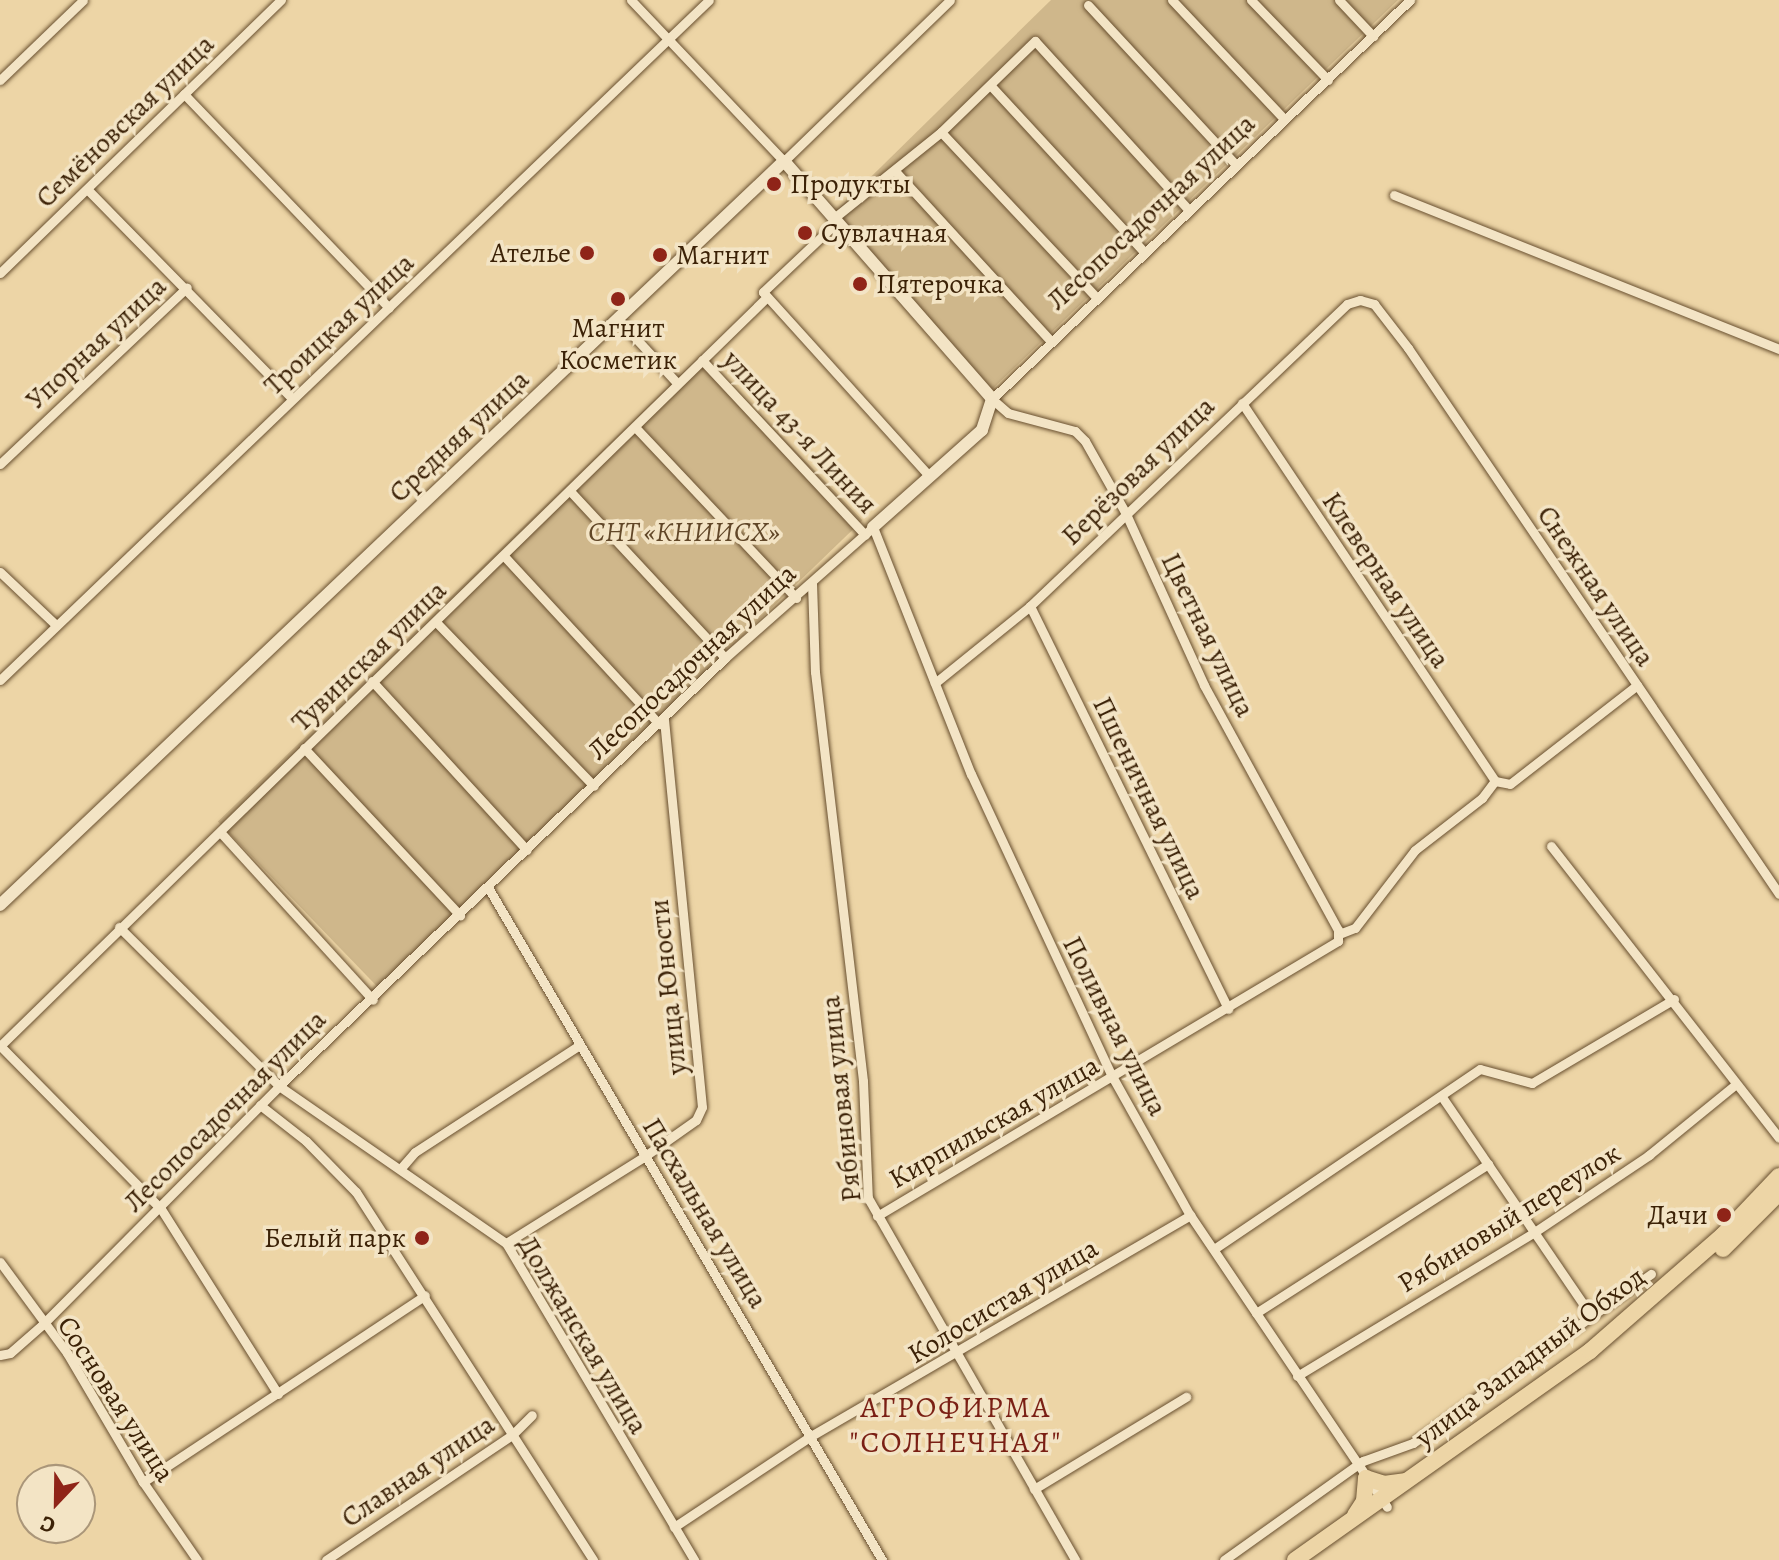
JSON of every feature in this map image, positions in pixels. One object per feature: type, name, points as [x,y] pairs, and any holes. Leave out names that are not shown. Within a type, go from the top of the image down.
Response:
[{"type":"highway","name":"улица Западный Обход","points":[[1295,1560],[1351,1521],[1384,1503],[1410,1479],[1590,1351],[1712,1245],[1779,1176]]},
{"type":"highway","name":"улица Западный Обход","points":[[1310,1560],[1384,1503],[1596,1358],[1676,1292],[1779,1193]]},
{"type":"highway","points":[[1351,1521],[1364,1501],[1361,1472],[1392,1485],[1410,1479]]},
{"type":"street","points":[[0,80],[83,0]]},
{"type":"street","name":"Семёновская улица","points":[[0,273],[281,0]]},
{"type":"street","points":[[631,0],[784,161],[992,399]]},
{"type":"street","name":"Троицкая улица","points":[[0,680],[709,0]]},
{"type":"street","name":"Средняя улица","points":[[0,905],[950,0]]},
{"type":"street","points":[[1172,0],[1284,119]]},
{"type":"street","points":[[1251,0],[1328,80]]},
{"type":"street","points":[[1339,0],[1373,36]]},
{"type":"street","name":"Лесопосадочная улица","points":[[0,1355],[10,1353],[42,1325],[161,1209],[279,1086],[489,889],[725,658],[982,430],[992,399],[1050,340],[1410,0]]},
{"type":"street","points":[[1088,5],[1235,164]]},
{"type":"street","name":"Тувинская улица","points":[[0,1046],[119,927],[222,834],[372,681],[437,623],[702,360],[836,220],[941,132],[1035,41],[1188,209]]},
{"type":"street","points":[[991,86],[1144,252]]},
{"type":"street","points":[[184,94],[389,308]]},
{"type":"street","points":[[941,132],[1097,298]]},
{"type":"street","points":[[895,171],[1050,340]]},
{"type":"street","points":[[87,189],[187,287],[292,398]]},
{"type":"street","points":[[1394,195],[1779,349]]},
{"type":"street","name":"Упорная улица","points":[[0,464],[187,287]]},
{"type":"street","points":[[765,294],[930,477]]},
{"type":"street","name":"Берёзовая улица","points":[[935,683],[1030,606],[1125,512],[1347,304],[1360,300],[1374,304]]},
{"type":"street","name":"Снежная улица","points":[[1374,304],[1779,894]]},
{"type":"street","points":[[618,319],[677,383]]},
{"type":"street","name":"улица 43-я Линия","points":[[702,360],[869,531]]},
{"type":"street","name":"Цветная улица","points":[[992,399],[1008,413],[1075,431],[1125,512],[1204,685],[1339,938]]},
{"type":"street","name":"Клеверная улица","points":[[1242,403],[1495,781]]},
{"type":"street","points":[[635,427],[796,598]]},
{"type":"street","points":[[570,491],[725,658]]},
{"type":"street","name":"Поливная улица","points":[[869,531],[1016,878],[1113,1078],[1190,1215],[1384,1503]]},
{"type":"street","points":[[504,556],[662,722]]},
{"type":"street","points":[[0,572],[56,625]]},
{"type":"street","name":"Рябиновая улица","points":[[812,583],[815,672],[863,1081],[868,1198],[955,1357],[1075,1560]]},
{"type":"street","name":"Пшеничная улица","points":[[1030,606],[1228,1009]]},
{"type":"street","points":[[437,623],[594,786]]},
{"type":"street","points":[[372,681],[527,850]]},
{"type":"street","points":[[1495,781],[1510,784],[1637,685]]},
{"type":"street","name":"улица Юности","points":[[506,1243],[645,1156],[696,1120],[702,1107],[662,722]]},
{"type":"street","points":[[304,748],[460,915]]},
{"type":"street","name":"Кирпильская улица","points":[[877,1216],[1228,1009],[1355,928],[1415,850],[1482,798],[1495,781]]},
{"type":"street","points":[[222,834],[373,1000]]},
{"type":"street","points":[[1551,846],[1674,999],[1779,1138]]},
{"type":"street","name":"Пасхальная улица","points":[[489,889],[578,1046],[882,1560]]},
{"type":"street","name":"Должанская улица","points":[[119,927],[279,1086],[506,1243],[694,1560]]},
{"type":"street","points":[[1214,1249],[1480,1069],[1532,1083],[1674,999]]},
{"type":"street","points":[[0,1046],[161,1209],[278,1394]]},
{"type":"street","points":[[401,1168],[415,1152],[578,1046]]},
{"type":"street","name":"Рябиновый переулок","points":[[1297,1376],[1533,1233],[1649,1155],[1736,1084]]},
{"type":"street","points":[[1442,1097],[1590,1314]]},
{"type":"street","points":[[260,1105],[306,1141],[356,1192],[593,1560]]},
{"type":"street","points":[[1256,1313],[1488,1164]]},
{"type":"street","name":"Колосистая улица","points":[[674,1527],[811,1436],[955,1357],[1190,1215]]},
{"type":"street","name":"Сосновая улица","points":[[0,1262],[42,1325],[67,1353],[143,1482],[197,1560]]},
{"type":"street","points":[[1224,1560],[1361,1472],[1413,1443],[1590,1314],[1651,1274]]},
{"type":"street","points":[[143,1482],[425,1295]]},
{"type":"street","points":[[1034,1489],[1186,1397]]},
{"type":"street","name":"Славная улица","points":[[326,1560],[512,1435],[532,1415]]},
{"type":"green space","points":[[1051,0],[1398,0],[986,395],[828,219]]},
{"type":"green space","name":"СНТ «КНИИСХ»","points":[[702,354],[862,520],[378,988],[218,822]]},
{"type":"place","name":"Продукты","points":[[774,184]]},
{"type":"place","name":"Сувлачная","points":[[805,233]]},
{"type":"place","name":"Ателье","points":[[587,253]]},
{"type":"place","name":"Магнит","points":[[660,255]]},
{"type":"place","name":"Пятерочка","points":[[860,284]]},
{"type":"place","name":"Магнит Косметик","points":[[618,299]]},
{"type":"place","name":"Дачи","points":[[1724,1215]]},
{"type":"place","name":"Белый парк","points":[[422,1238]]},
{"type":"district","name":"АГРОФИРМА \"СОЛНЕЧНАЯ\"","points":[[956,1424]]}]
